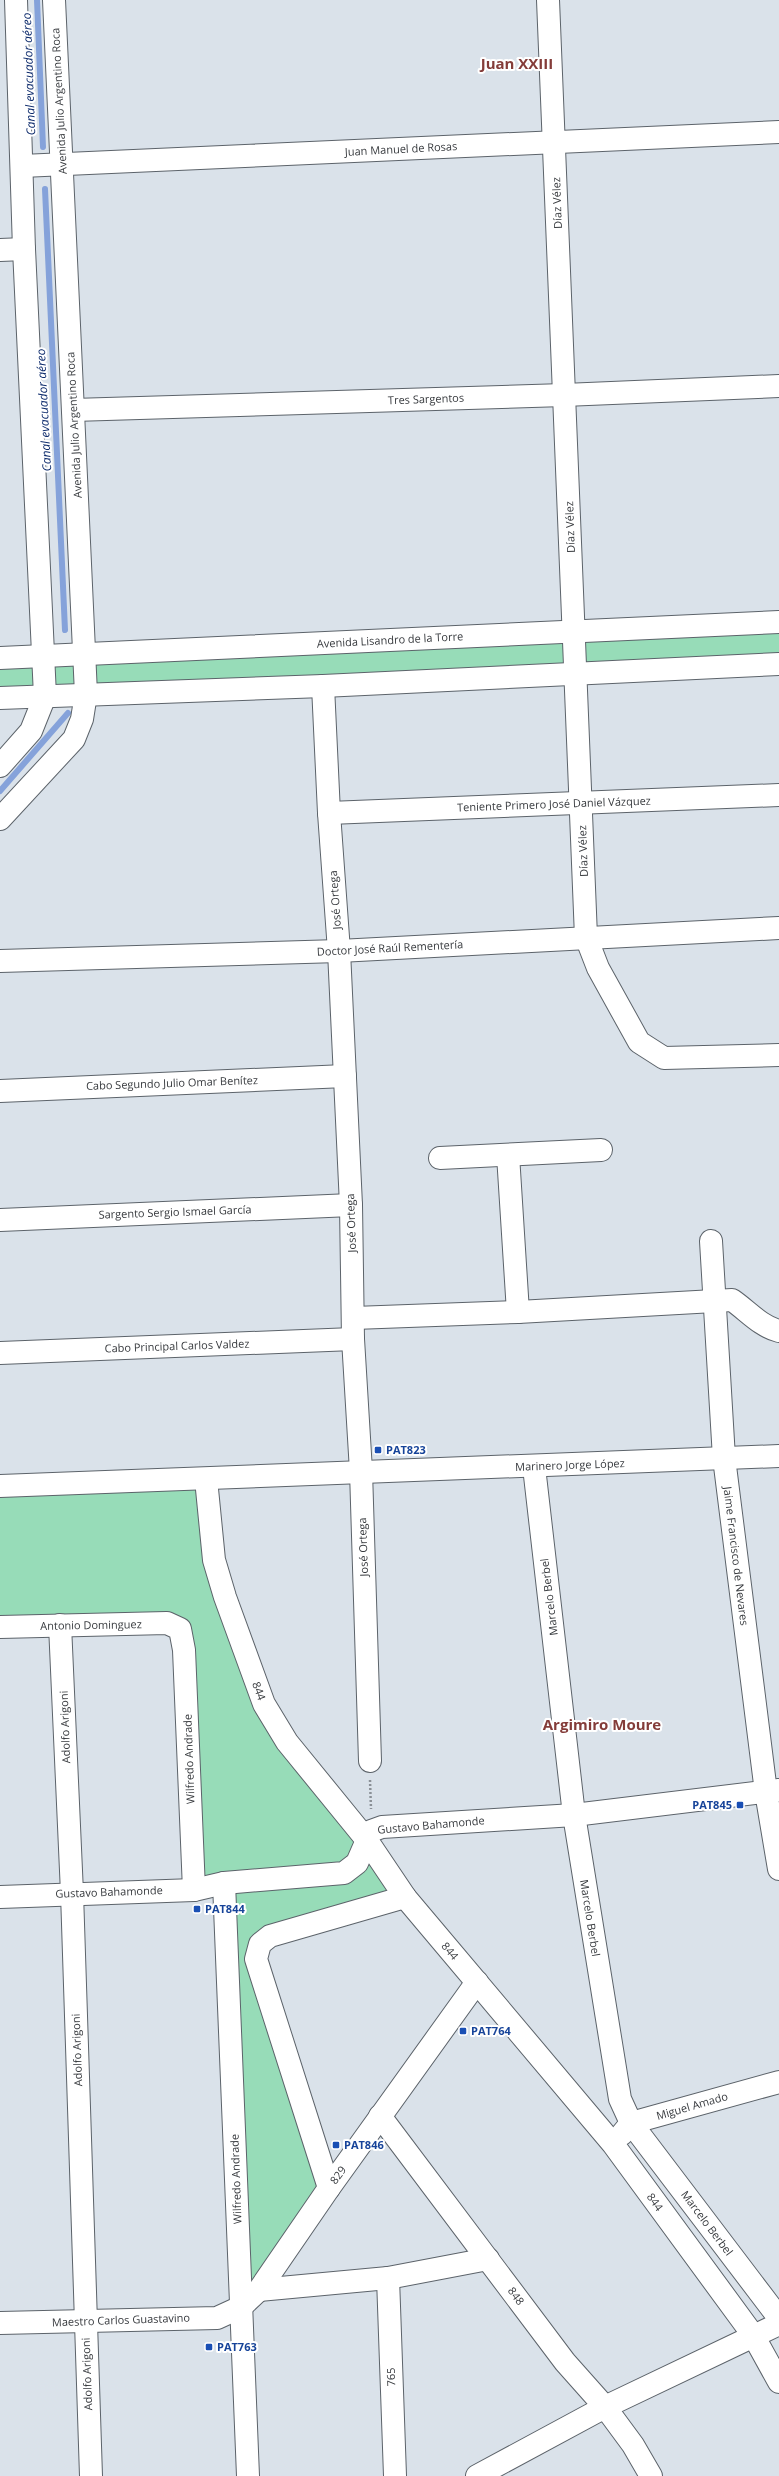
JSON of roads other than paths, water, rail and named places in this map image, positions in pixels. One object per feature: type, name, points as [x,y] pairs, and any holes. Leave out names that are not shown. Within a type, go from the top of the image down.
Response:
[{"type":"street","points":[[0,766],[30,731],[45,696],[24,249],[16,0]]},
{"type":"street","name":"Avenida Julio Argentino Roca","points":[[0,819],[74,739],[82,719],[86,694],[54,0]]},
{"type":"street","name":"Díaz Vélez","points":[[548,0],[586,937],[598,968],[639,1042],[664,1058],[779,1054]]},
{"type":"street","name":"Juan Manuel de Rosas","points":[[22,166],[779,132]]},
{"type":"street","points":[[0,250],[24,249]]},
{"type":"street","name":"Tres Sargentos","points":[[73,410],[564,395],[779,386]]},
{"type":"street","name":"Avenida Lisandro de la Torre","points":[[0,658],[779,622]]},
{"type":"street","points":[[0,698],[323,686],[779,664]]},
{"type":"street","name":"José Ortega","points":[[323,686],[329,813],[339,951],[351,1206],[353,1328],[361,1471],[370,1761]]},
{"type":"street","name":"Teniente Primero José Daniel Vázquez","points":[[329,813],[779,795]]},
{"type":"street","name":"Doctor José Raúl Rementería","points":[[0,961],[339,951],[779,928]]},
{"type":"street","name":"Cabo Segundo Julio Omar Benítez","points":[[0,1091],[345,1076]]},
{"type":"street","points":[[440,1158],[601,1150]]},
{"type":"street","points":[[508,1155],[518,1312]]},
{"type":"street","name":"Sargento Sergio Ismael García","points":[[0,1220],[351,1206]]},
{"type":"street","name":"Jaime Francisco de Nevares","points":[[711,1241],[724,1458],[773,1791],[779,1869]]},
{"type":"street","name":"Cabo Principal Carlos Valdez","points":[[0,1353],[353,1328],[518,1312],[732,1300],[747,1310],[765,1327],[779,1331]]},
{"type":"street","name":"Marinero Jorge López","points":[[0,1486],[779,1456]]},
{"type":"street","name":"Marcelo Berbel","points":[[534,1466],[574,1815],[620,2099],[630,2123],[779,2318]]},
{"type":"street","name":"844","points":[[206,1479],[214,1560],[225,1597],[264,1704],[287,1742],[368,1835],[405,1898],[613,2144],[753,2335],[779,2382]]},
{"type":"street","name":"Antonio Dominguez","points":[[0,1626],[167,1623],[180,1629]]},
{"type":"street","name":"Adolfo Arigoni","points":[[60,1625],[72,1893],[90,2476]]},
{"type":"street","name":"Wilfredo Andrade","points":[[180,1629],[184,1650],[194,1890]]},
{"type":"street","name":"Gustavo Bahamonde","points":[[0,1897],[72,1893],[194,1890],[224,1883],[344,1873],[357,1863],[368,1835],[382,1827],[574,1815],[773,1791]]},
{"type":"street","name":"Wilfredo Andrade","points":[[224,1883],[248,2476]]},
{"type":"street","points":[[329,2188],[256,1958],[260,1944],[270,1936],[405,1898]]},
{"type":"street","name":"829","points":[[240,2308],[260,2290],[329,2188],[477,1982]]},
{"type":"street","name":"Miguel Amado","points":[[630,2123],[779,2082]]},
{"type":"street","name":"848","points":[[380,2116],[565,2362],[605,2407],[633,2445],[651,2476]]},
{"type":"street","points":[[613,2144],[630,2123]]},
{"type":"street","points":[[260,2290],[388,2278],[488,2259]]},
{"type":"street","name":"765","points":[[388,2278],[395,2476]]},
{"type":"street","name":"Maestro Carlos Guastavino","points":[[0,2323],[217,2318],[240,2308]]},
{"type":"street","points":[[477,2476],[500,2471],[605,2407],[753,2335],[779,2324]]},
{"type":"waterway","name":"Canal evacuador aéreo","points":[[37,0],[43,147]]},
{"type":"waterway","name":"Canal evacuador aéreo","points":[[45,189],[65,630]]},
{"type":"waterway","name":"Canal evacuador aéreo","points":[[0,791],[68,713]]},
{"type":"place","name":"PAT823","points":[[378,1450]]},
{"type":"place","name":"PAT845","points":[[740,1805]]},
{"type":"place","name":"PAT844","points":[[197,1909]]},
{"type":"place","name":"PAT764","points":[[463,2031]]},
{"type":"place","name":"PAT846","points":[[336,2145]]},
{"type":"place","name":"PAT763","points":[[209,2347]]},
{"type":"district","name":"Juan XXIII","points":[[517,64]]},
{"type":"district","name":"Argimiro Moure","points":[[602,1725]]}]
